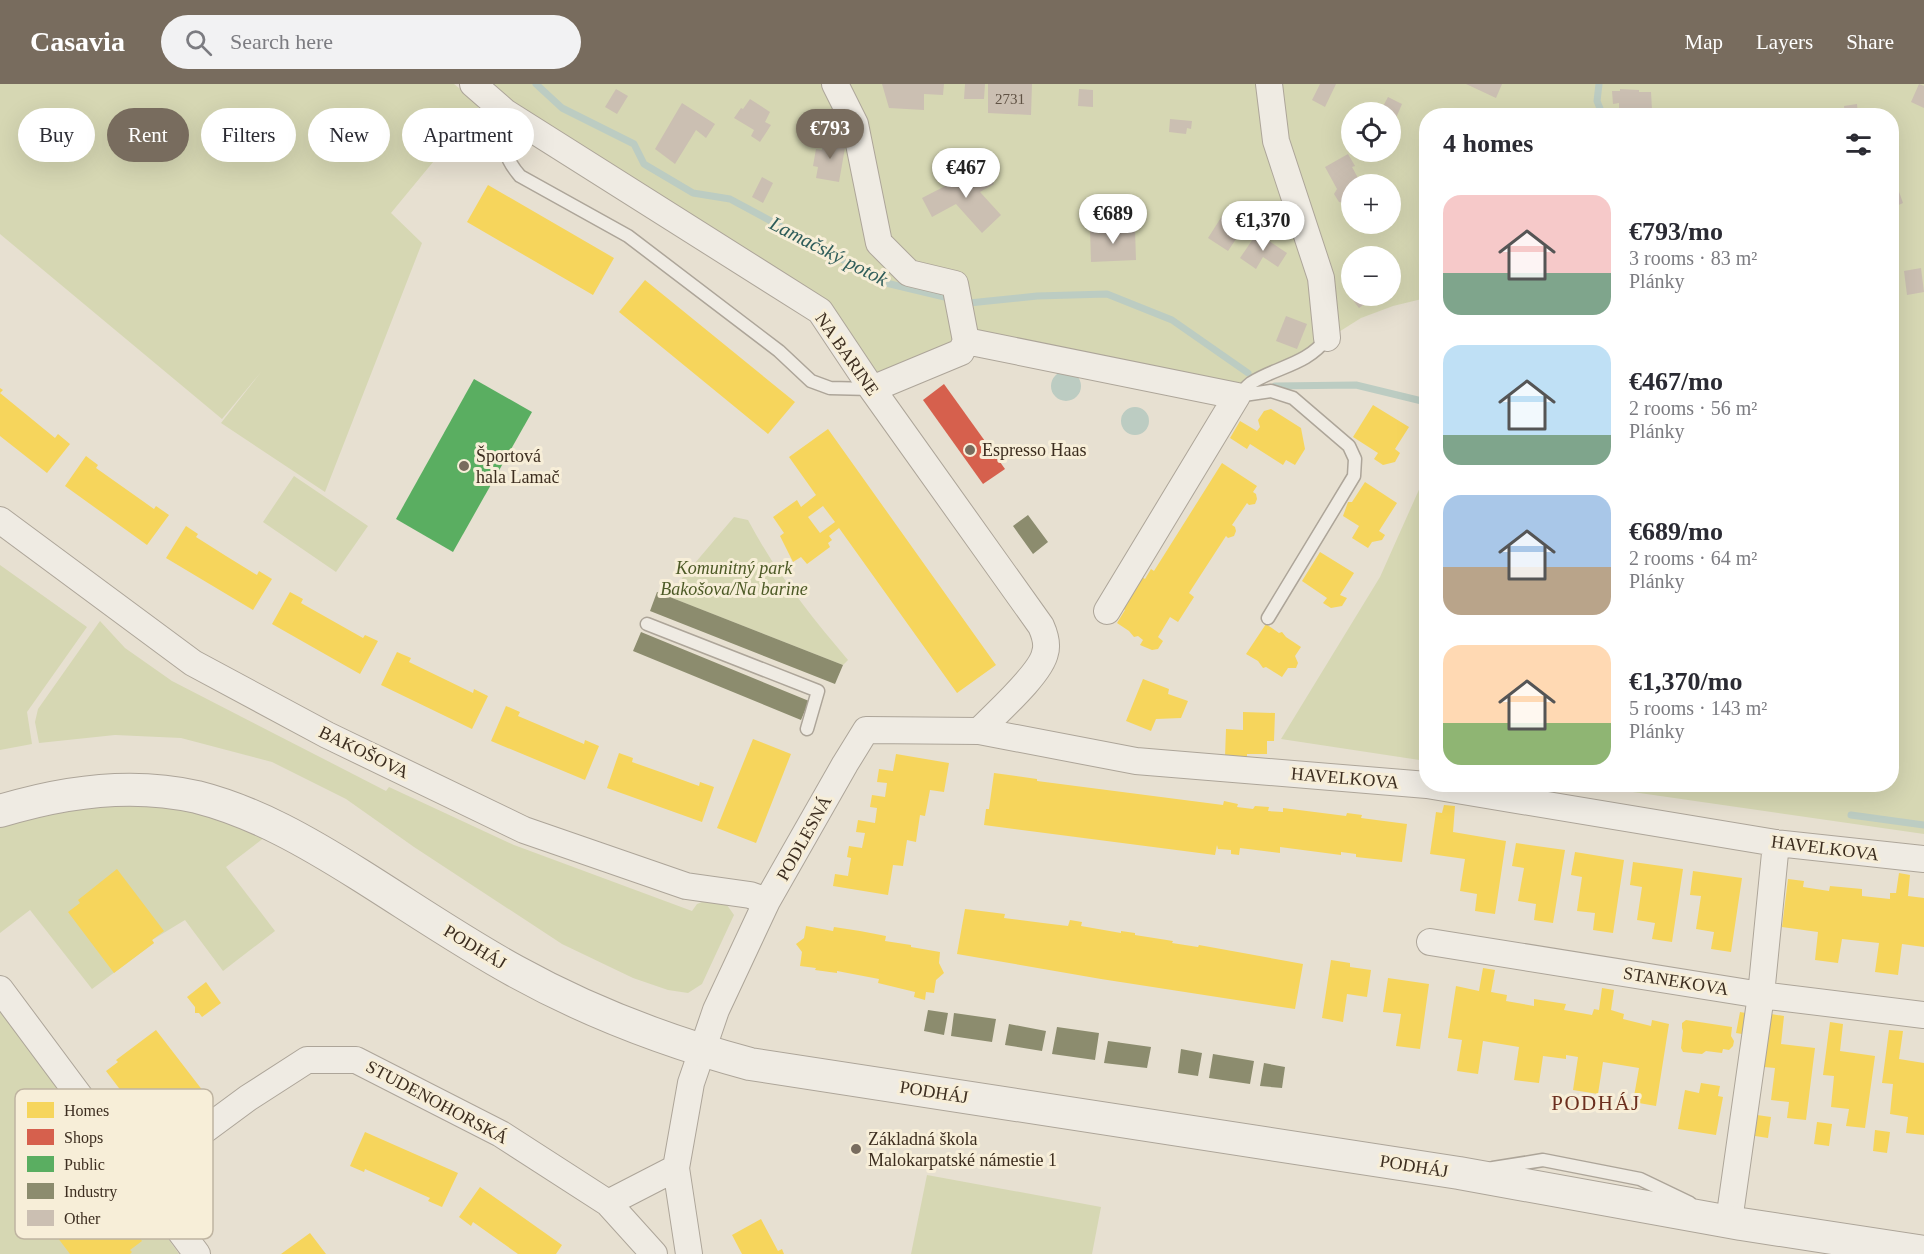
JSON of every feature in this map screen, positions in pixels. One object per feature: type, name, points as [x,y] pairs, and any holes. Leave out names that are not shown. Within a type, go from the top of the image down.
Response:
[{"type":"street","name":"NA BARINE","points":[[472,84],[500,108]]},
{"type":"street","points":[[1269,84],[1276,141],[1321,278],[1327,338]]},
{"type":"street","points":[[837,85],[855,124],[879,243],[909,273],[956,286],[966,341],[962,352],[872,389]]},
{"type":"street","name":"NA BARINE","points":[[534,130],[820,311],[872,389],[1041,626],[1046,639],[1045,654],[1035,672],[979,731]]},
{"type":"street","points":[[966,341],[1237,396],[1107,610]]},
{"type":"street","name":"BAKOŠOVA","points":[[0,520],[193,663],[327,735],[524,830],[686,886],[740,893],[767,902]]},
{"type":"street","name":"PODLESNÁ","points":[[701,1051],[716,1010],[767,902],[866,730],[979,731]]},
{"type":"street","name":"HAVELKOVA","points":[[979,731],[1136,760],[1419,784]]},
{"type":"street","name":"PODHÁJ","points":[[0,811],[56,796],[111,791],[160,792],[195,797],[225,805],[278,827],[315,847],[515,971],[607,1015],[662,1038],[750,1064],[1459,1173],[1729,1221],[1924,1252]]},
{"type":"street","name":"HAVELKOVA","points":[[1470,792],[1776,843],[1924,859]]},
{"type":"street","points":[[1729,1221],[1761,994],[1776,843]]},
{"type":"street","name":"STANEKOVA","points":[[1430,942],[1761,994],[1924,1015]]},
{"type":"street","points":[[0,989],[75,1089]]},
{"type":"street","points":[[689,1254],[676,1168],[691,1083],[701,1051]]},
{"type":"street","name":"STUDENOHORSKÁ","points":[[213,1124],[307,1060],[356,1060],[501,1134],[608,1203],[654,1254]]},
{"type":"street","points":[[608,1203],[676,1168]]},
{"type":"street","points":[[187,1239],[198,1254]]},
{"type":"lane","points":[[509,162],[520,176],[628,236],[779,351],[811,381],[830,388],[872,389]]},
{"type":"lane","points":[[1237,396],[1251,384],[1307,358],[1318,350],[1327,338]]},
{"type":"lane","points":[[1237,396],[1271,391],[1293,398],[1349,446],[1355,459],[1354,476],[1268,618]]},
{"type":"lane","points":[[647,624],[818,691],[807,729]]},
{"type":"green space","points":[[0,84],[454,84],[480,105],[478,108],[402,108],[402,162],[433,162],[391,213],[422,243],[325,492],[221,423],[261,372],[222,419],[0,234]]},
{"type":"green space","points":[[475,84],[1924,84],[1924,834],[1633,792],[1899,792],[1899,108],[1419,108],[1419,300],[1401,304],[1401,246],[1341,246],[1341,306],[1393,306],[1361,318],[1237,396],[966,341],[872,389],[820,311],[534,123],[534,108],[511,108]]},
{"type":"green space","points":[[294,476],[368,526],[336,572],[263,522]]},
{"type":"green space","points":[[1419,490],[1419,760],[1281,739],[1380,577]]},
{"type":"green space","name":"Komunitný park Bakošova/Na barine","points":[[734,517],[748,520],[794,593],[848,660],[843,665],[667,596]]},
{"type":"green space","points":[[0,565],[87,627],[27,712],[32,744],[0,750]]},
{"type":"green space","points":[[100,621],[125,648],[172,681],[386,791],[389,787],[514,845],[692,911],[697,904],[717,896],[734,915],[702,984],[688,993],[668,990],[633,978],[562,944],[414,847],[346,799],[272,762],[181,738],[115,735],[39,743],[35,722],[38,709]]},
{"type":"green space","points":[[91,792],[278,827],[226,867],[275,931],[223,971],[185,920],[152,940],[154,943],[92,989],[30,910],[0,933],[0,811]]},
{"type":"green space","points":[[0,1006],[62,1089],[15,1089],[15,1239],[168,1239],[179,1254],[0,1254]]},
{"type":"green space","points":[[927,1175],[1101,1207],[1092,1254],[911,1254]]},
{"type":"shaded area","points":[[1066,371],[1077,375],[1081,386],[1077,397],[1066,401],[1055,397],[1051,386],[1055,375]]},
{"type":"shaded area","points":[[1135,407],[1145,411],[1149,421],[1145,431],[1135,435],[1125,431],[1121,421],[1125,411]]},
{"type":"building: Homes","points":[[488,185],[614,258],[593,295],[467,222]]},
{"type":"building: Homes","points":[[645,280],[795,402],[768,434],[619,312]]},
{"type":"building: Homes","points":[[0,393],[55,438],[58,434],[70,444],[47,473],[0,436]]},
{"type":"building: Homes","points":[[1373,405],[1409,427],[1395,449],[1400,453],[1395,462],[1383,465],[1374,459],[1378,453],[1353,437]]},
{"type":"building: Homes","points":[[1271,409],[1301,428],[1305,449],[1295,465],[1286,460],[1283,465],[1250,444],[1247,449],[1230,438],[1240,421],[1257,431],[1260,427],[1258,420],[1264,411]]},
{"type":"building: Homes","points":[[828,429],[996,665],[957,693],[839,528],[829,536],[832,540],[828,543],[830,547],[807,564],[801,557],[793,562],[780,536],[784,533],[773,517],[797,500],[801,507],[816,495],[789,457]],"holes":[[[823,506],[835,522],[820,533],[808,517]]]},
{"type":"building: Homes","points":[[86,456],[98,465],[96,468],[154,509],[156,506],[169,515],[147,545],[65,486]]},
{"type":"building: Homes","points":[[1222,463],[1257,486],[1253,492],[1257,499],[1255,504],[1247,503],[1232,525],[1236,531],[1234,536],[1228,538],[1226,536],[1189,593],[1194,597],[1178,622],[1170,617],[1158,637],[1163,641],[1158,649],[1152,650],[1140,645],[1143,640],[1138,636],[1134,637],[1117,623],[1125,610],[1122,608],[1142,577],[1145,579],[1151,569],[1154,571]]},
{"type":"building: Homes","points":[[1365,482],[1397,503],[1379,531],[1385,535],[1382,540],[1372,542],[1368,548],[1352,538],[1359,526],[1343,516],[1348,502],[1352,502]]},
{"type":"building: Homes","points":[[186,526],[198,534],[196,537],[226,556],[257,575],[259,571],[272,579],[253,610],[166,558]]},
{"type":"building: Homes","points":[[1320,552],[1354,573],[1340,595],[1347,598],[1342,606],[1331,608],[1323,603],[1327,598],[1302,581]]},
{"type":"building: Homes","points":[[290,592],[303,599],[301,603],[363,638],[365,635],[378,641],[360,674],[272,624]]},
{"type":"building: Homes","points":[[1266,624],[1279,633],[1282,632],[1301,647],[1295,656],[1298,663],[1296,668],[1288,668],[1282,677],[1266,667],[1263,668],[1258,661],[1246,654]]},
{"type":"building: Homes","points":[[397,652],[411,658],[409,662],[473,693],[474,689],[488,696],[472,729],[381,685]]},
{"type":"building: Homes","points":[[1143,679],[1169,689],[1168,694],[1188,701],[1181,718],[1156,719],[1151,731],[1126,721]]},
{"type":"building: Homes","points":[[506,706],[520,712],[518,716],[584,744],[585,740],[599,746],[585,780],[491,741]]},
{"type":"building: Homes","points":[[1243,712],[1275,713],[1274,741],[1267,741],[1267,754],[1225,757],[1226,729],[1243,730]]},
{"type":"building: Homes","points":[[753,739],[791,754],[756,843],[717,828]]},
{"type":"building: Homes","points":[[619,753],[633,758],[632,762],[699,786],[700,782],[714,787],[702,822],[607,788]]},
{"type":"building: Homes","points":[[896,754],[949,763],[944,792],[930,790],[925,816],[920,815],[916,842],[907,840],[903,866],[893,865],[888,895],[833,886],[835,874],[848,876],[851,858],[847,857],[849,846],[862,848],[865,833],[856,832],[858,820],[875,823],[877,808],[870,807],[872,795],[885,797],[887,783],[877,782],[879,769],[893,771]]},
{"type":"building: Homes","points":[[994,773],[1037,779],[1037,781],[1223,805],[1224,801],[1238,804],[1237,807],[1253,809],[1255,806],[1269,807],[1268,811],[1283,812],[1283,808],[1346,816],[1347,813],[1362,815],[1361,818],[1407,824],[1402,862],[1356,857],[1356,854],[1341,852],[1341,855],[1280,847],[1280,853],[1240,848],[1239,855],[1231,854],[1231,850],[1218,849],[1217,845],[1215,855],[984,825],[986,809],[989,809]]},
{"type":"building: Homes","points":[[1444,805],[1455,806],[1453,832],[1506,841],[1495,914],[1475,911],[1477,894],[1460,891],[1465,859],[1430,854],[1436,812],[1442,813]]},
{"type":"building: Homes","points":[[1516,843],[1565,850],[1553,923],[1534,920],[1536,904],[1518,901],[1524,868],[1512,866]]},
{"type":"building: Homes","points":[[1575,852],[1624,860],[1613,933],[1593,930],[1595,913],[1577,911],[1582,877],[1571,875]]},
{"type":"building: Homes","points":[[1633,862],[1683,869],[1672,942],[1652,939],[1655,923],[1637,920],[1642,887],[1630,885]]},
{"type":"building: Homes","points":[[117,869],[164,931],[152,940],[154,943],[114,973],[68,912],[80,903],[78,900]]},
{"type":"building: Homes","points":[[1693,871],[1742,878],[1731,952],[1711,949],[1714,932],[1696,929],[1701,896],[1690,895]]},
{"type":"building: Homes","points":[[1899,873],[1910,875],[1908,896],[1924,898],[1924,947],[1902,944],[1898,975],[1875,972],[1879,943],[1842,939],[1838,963],[1815,960],[1818,932],[1782,927],[1788,879],[1804,881],[1803,887],[1829,891],[1830,886],[1862,889],[1862,896],[1890,899],[1890,893],[1896,893]]},
{"type":"building: Homes","points":[[965,909],[1005,914],[1004,918],[1068,926],[1070,920],[1082,922],[1081,926],[1135,933],[1135,935],[1173,941],[1172,943],[1198,947],[1199,945],[1303,964],[1295,1009],[957,954]]},
{"type":"building: Homes","points":[[806,926],[833,931],[834,927],[886,936],[885,941],[940,952],[939,963],[944,973],[936,980],[934,993],[926,992],[925,1000],[914,997],[915,992],[878,983],[879,979],[800,966],[802,952],[796,944],[804,938]]},
{"type":"building: Homes","points":[[1331,960],[1350,963],[1350,967],[1371,970],[1367,997],[1347,994],[1343,1022],[1322,1018]]},
{"type":"building: Homes","points":[[1483,968],[1495,970],[1491,992],[1507,995],[1506,1001],[1534,1006],[1534,999],[1566,1004],[1564,1010],[1592,1015],[1594,1009],[1599,1010],[1602,988],[1614,990],[1611,1010],[1624,1014],[1623,1019],[1651,1026],[1652,1020],[1669,1024],[1656,1106],[1633,1102],[1639,1068],[1603,1062],[1598,1094],[1573,1090],[1578,1057],[1566,1055],[1566,1059],[1543,1056],[1539,1083],[1514,1080],[1519,1047],[1483,1041],[1478,1074],[1457,1071],[1462,1040],[1448,1038],[1456,986],[1479,991]]},
{"type":"building: Homes","points":[[1388,978],[1429,984],[1420,1049],[1396,1046],[1401,1014],[1383,1012]]},
{"type":"building: Homes","points":[[206,982],[221,1003],[202,1017],[199,1013],[195,1013],[195,1007],[187,997]]},
{"type":"building: Homes","points":[[1740,1012],[1751,1014],[1748,1035],[1736,1033]]},
{"type":"building: Homes","points":[[1771,1014],[1784,1016],[1781,1044],[1815,1048],[1806,1120],[1787,1118],[1789,1102],[1771,1100],[1775,1068],[1764,1067]]},
{"type":"building: Homes","points":[[1686,1020],[1732,1027],[1733,1046],[1729,1050],[1723,1049],[1722,1053],[1683,1052],[1681,1048],[1682,1023]]},
{"type":"building: Homes","points":[[1830,1022],[1843,1024],[1840,1051],[1875,1056],[1865,1128],[1846,1126],[1849,1109],[1831,1107],[1834,1076],[1823,1075]]},
{"type":"building: Homes","points":[[156,1030],[201,1089],[120,1089],[106,1071],[118,1062],[116,1060]]},
{"type":"building: Homes","points":[[1889,1030],[1903,1031],[1899,1059],[1924,1063],[1924,1135],[1906,1133],[1908,1117],[1890,1114],[1893,1084],[1882,1083]]},
{"type":"building: Homes","points":[[1701,1083],[1720,1086],[1718,1096],[1723,1097],[1716,1135],[1678,1129],[1685,1090],[1699,1093]]},
{"type":"building: Homes","points":[[1757,1115],[1771,1117],[1768,1138],[1755,1136]]},
{"type":"building: Homes","points":[[1817,1122],[1832,1124],[1829,1146],[1814,1144]]},
{"type":"building: Homes","points":[[1875,1130],[1890,1132],[1887,1153],[1873,1151]]},
{"type":"building: Homes","points":[[365,1132],[458,1173],[442,1207],[428,1201],[430,1198],[365,1169],[364,1172],[350,1166]]},
{"type":"building: Homes","points":[[480,1187],[562,1245],[556,1254],[518,1254],[473,1222],[471,1226],[459,1217]]},
{"type":"building: Homes","points":[[761,1219],[778,1251],[782,1249],[784,1254],[742,1254],[732,1235]]},
{"type":"building: Homes","points":[[310,1233],[326,1254],[281,1254]]},
{"type":"building: Homes","points":[[59,1239],[140,1239],[142,1241],[130,1250],[132,1252],[130,1254],[70,1254]]},
{"type":"building: Shops","points":[[944,384],[1005,469],[983,484],[923,400]]},
{"type":"building: Public","name":"Športová hala Lamač","points":[[474,379],[532,412],[453,552],[396,519]]},
{"type":"building: Industry","points":[[1028,515],[1048,542],[1033,554],[1013,526]]},
{"type":"building: Industry","points":[[657,592],[843,665],[835,684],[650,611]]},
{"type":"building: Industry","points":[[641,632],[809,701],[801,720],[633,651]]},
{"type":"building: Industry","points":[[928,1010],[948,1013],[944,1035],[924,1031]]},
{"type":"building: Industry","points":[[954,1013],[996,1019],[992,1042],[951,1036]]},
{"type":"building: Industry","points":[[1009,1024],[1046,1031],[1042,1051],[1005,1045]]},
{"type":"building: Industry","points":[[1057,1027],[1099,1033],[1095,1060],[1052,1054]]},
{"type":"building: Industry","points":[[1108,1041],[1151,1047],[1147,1068],[1104,1063]]},
{"type":"building: Industry","points":[[1181,1049],[1202,1053],[1198,1076],[1178,1073]]},
{"type":"building: Industry","points":[[1213,1054],[1254,1061],[1250,1084],[1209,1078]]},
{"type":"building: Industry","points":[[1264,1063],[1285,1067],[1282,1088],[1260,1086]]},
{"type":"building: Other","points":[[882,84],[944,84],[943,95],[924,94],[924,110],[889,108]]},
{"type":"building: Other","points":[[965,84],[985,84],[984,99],[964,99]]},
{"type":"building: Other","points":[[988,84],[1032,84],[1031,115],[988,113]]},
{"type":"building: Other","points":[[1320,84],[1336,84],[1325,107],[1312,100]]},
{"type":"building: Other","points":[[1466,84],[1502,84],[1496,98]]},
{"type":"building: Other","points":[[1919,84],[1924,86],[1924,108],[1911,102]]},
{"type":"building: Other","points":[[616,89],[628,96],[617,114],[605,107]]},
{"type":"building: Other","points":[[1079,89],[1093,90],[1093,107],[1078,106]]},
{"type":"building: Other","points":[[1620,89],[1651,92],[1652,108],[1619,108],[1619,103],[1613,104],[1612,91],[1620,91]]},
{"type":"building: Other","points":[[1388,97],[1398,102],[1385,102]]},
{"type":"building: Other","points":[[750,99],[770,112],[765,122],[771,125],[760,142],[751,136],[754,130],[734,118]]},
{"type":"building: Other","points":[[682,103],[715,124],[706,138],[696,130],[675,164],[655,149]]},
{"type":"building: Other","points":[[1857,104],[1857,108],[1844,108],[1844,106]]},
{"type":"building: Other","points":[[1170,119],[1192,121],[1191,129],[1187,128],[1186,134],[1169,132]]},
{"type":"building: Other","points":[[823,137],[846,142],[839,182],[816,178],[818,167],[813,166],[816,149],[822,150]]},
{"type":"building: Other","points":[[1341,158],[1341,162],[1353,162],[1355,166],[1352,167],[1356,174],[1341,174],[1341,202],[1334,194],[1337,189],[1325,167]]},
{"type":"building: Other","points":[[984,166],[994,184],[980,192],[1001,215],[982,233],[956,204],[932,217],[922,198]]},
{"type":"building: Other","points":[[762,177],[773,183],[763,203],[752,197]]},
{"type":"building: Other","points":[[1899,192],[1903,203],[1899,205]]},
{"type":"building: Other","points":[[1222,216],[1242,230],[1228,251],[1208,238]]},
{"type":"building: Other","points":[[1103,224],[1112,225],[1114,230],[1135,229],[1136,260],[1091,262],[1090,229],[1101,230]]},
{"type":"building: Other","points":[[1257,233],[1287,253],[1278,267],[1263,257],[1256,269],[1240,258]]},
{"type":"building: Other","points":[[1921,268],[1924,292],[1907,295],[1904,271]]},
{"type":"building: Other","points":[[1286,316],[1307,324],[1297,349],[1276,341]]},
{"type":"waterway","name":"Lamačský potok","points":[[536,84],[562,108],[634,144],[644,164],[693,193],[730,199],[886,283],[953,299]]},
{"type":"waterway","name":"Lamačský potok","points":[[1599,84],[1597,101],[1600,108]]},
{"type":"waterway","name":"Lamačský potok","points":[[964,302],[1037,296],[1107,294],[1172,320],[1248,373]]},
{"type":"waterway","name":"Lamačský potok","points":[[1275,386],[1356,385],[1419,400]]},
{"type":"waterway","points":[[1851,815],[1924,825]]},
{"type":"place","name":"Espresso Haas","points":[[970,450]]},
{"type":"place","name":"Športová hala Lamač","points":[[464,466]]},
{"type":"place","name":"Základná škola Malokarpatské námestie 1","points":[[856,1149]]},
{"type":"district","name":"PODHÁJ","points":[[1596,1103]]}]
